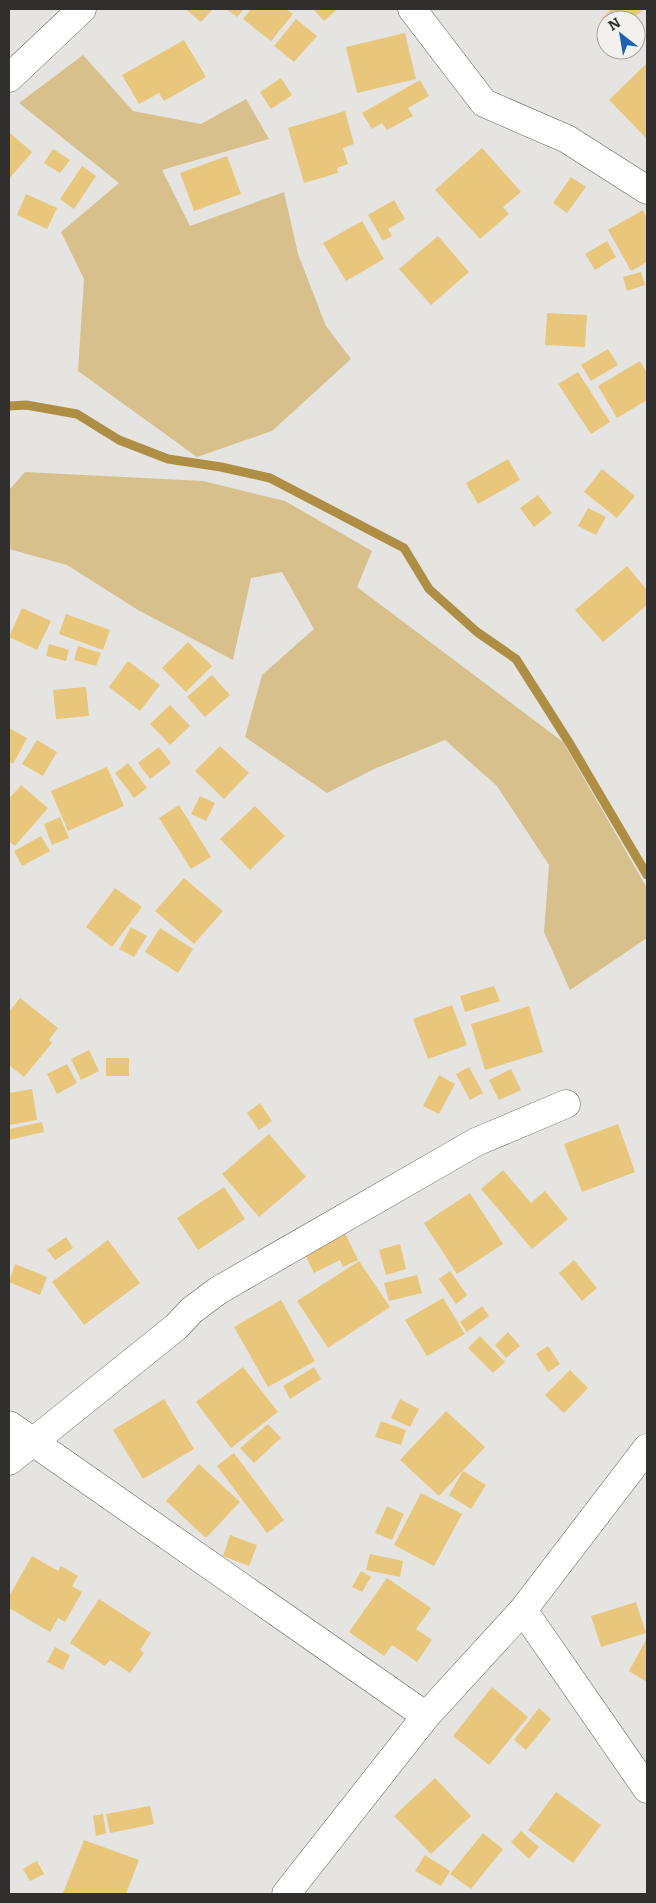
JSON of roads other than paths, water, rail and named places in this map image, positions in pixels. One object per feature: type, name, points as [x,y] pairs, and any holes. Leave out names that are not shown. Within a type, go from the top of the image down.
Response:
[{"type":"street","points":[[9,78],[82,9]]},
{"type":"street","points":[[412,9],[484,103],[567,139],[647,190]]},
{"type":"street","points":[[9,1461],[176,1327],[192,1310],[218,1290],[476,1142],[566,1104]]},
{"type":"street","points":[[9,1425],[426,1716]]},
{"type":"street","points":[[286,1894],[426,1716],[523,1610],[647,1448]]},
{"type":"street","points":[[523,1610],[647,1789]]},
{"type":"waterway","points":[[9,406],[26,405],[77,414],[119,440],[168,459],[221,467],[270,478],[404,548],[429,589],[477,632],[516,659],[570,744],[647,875]]}]
